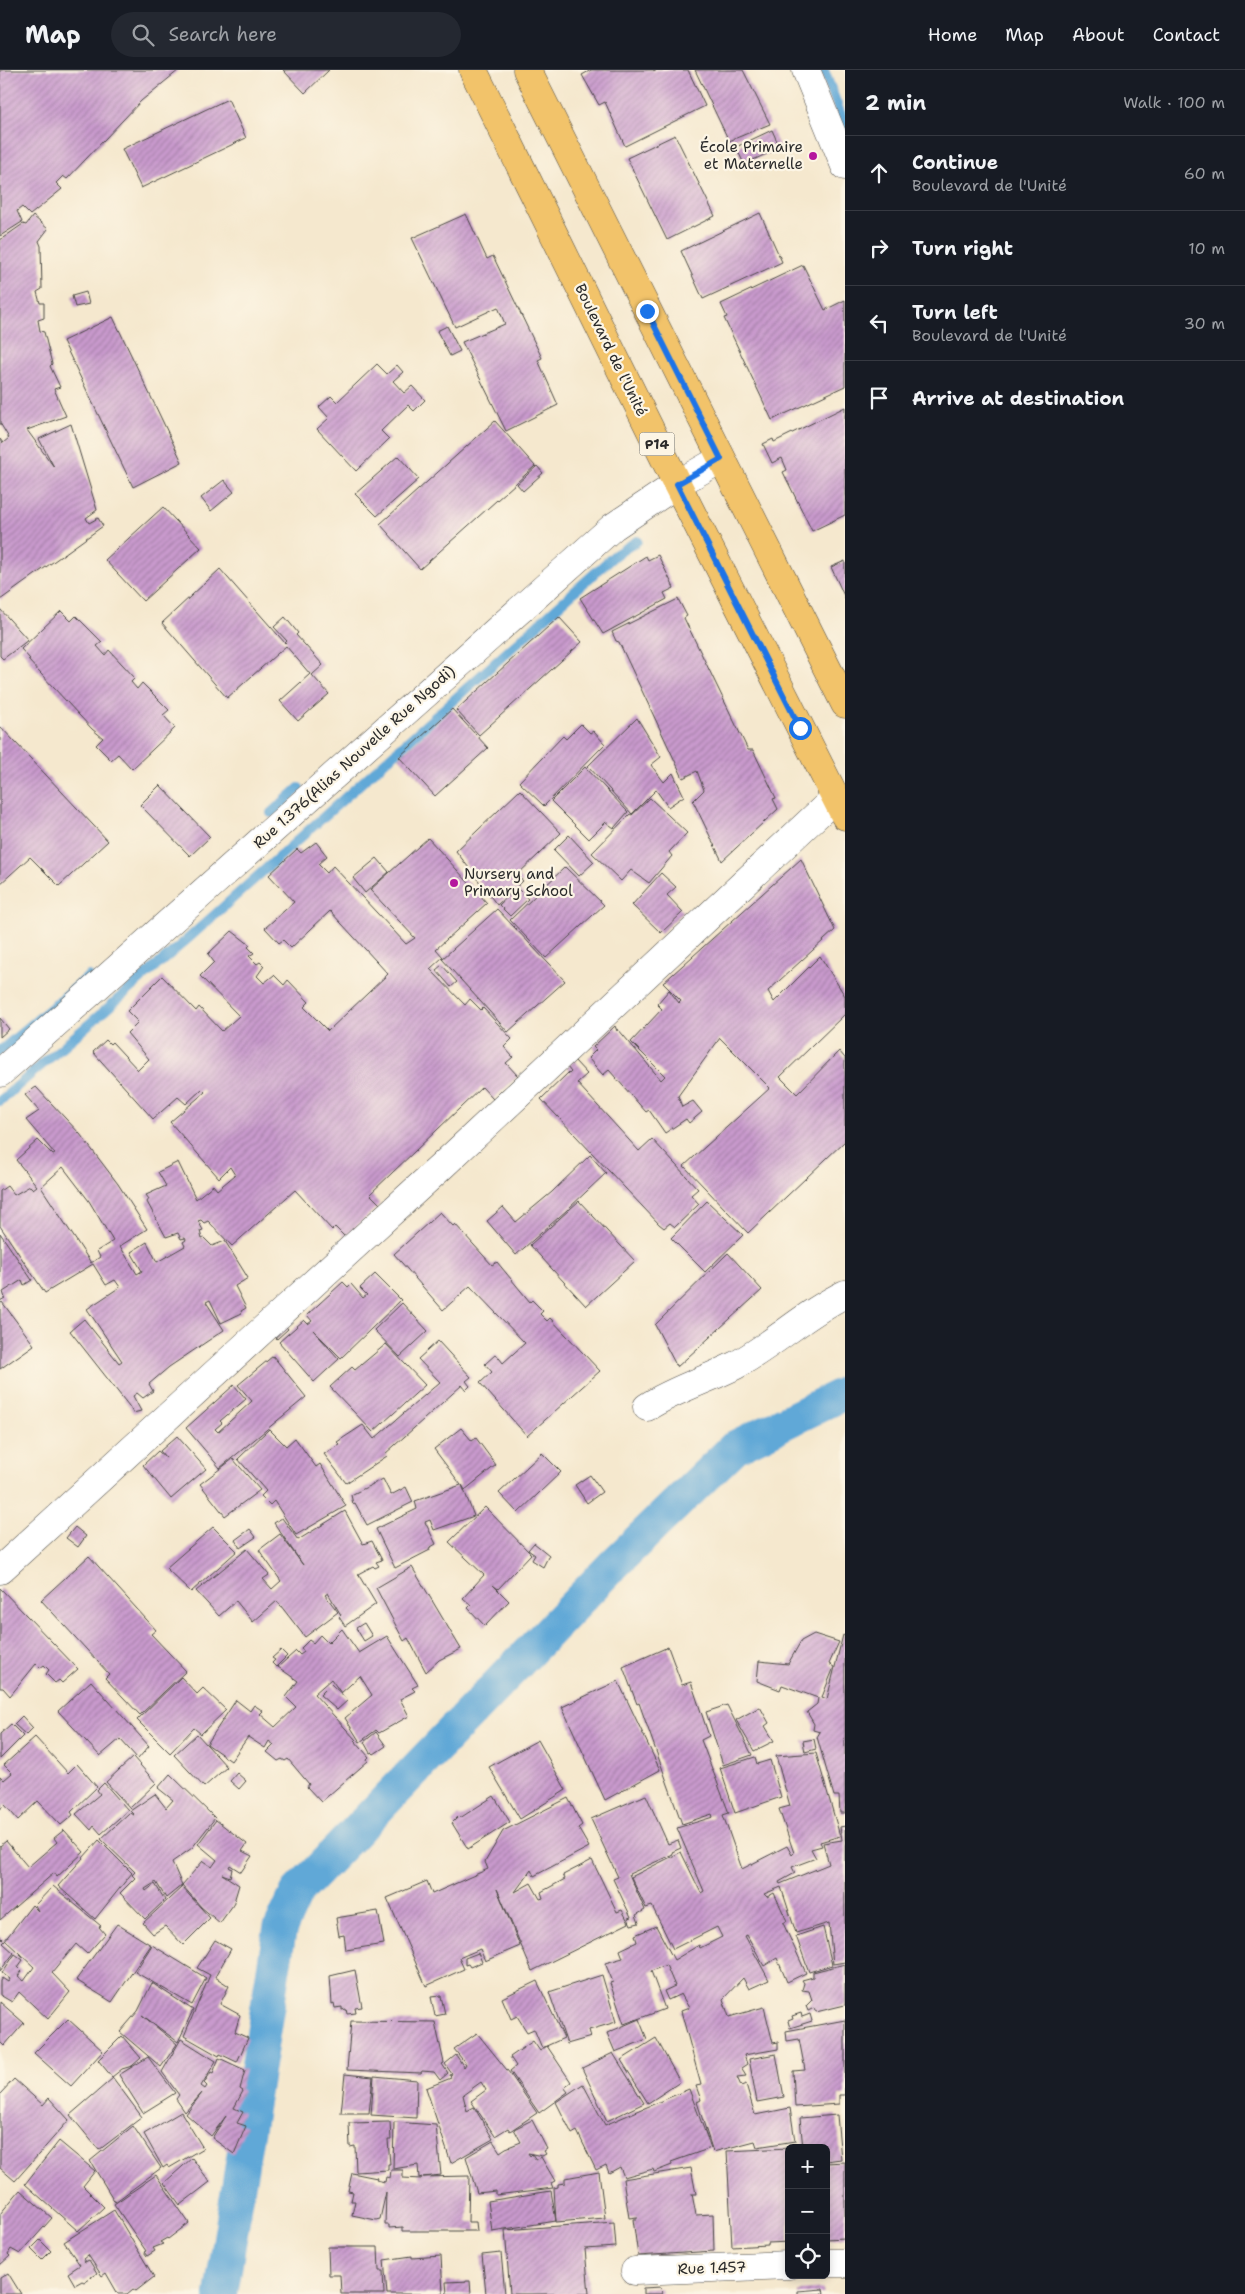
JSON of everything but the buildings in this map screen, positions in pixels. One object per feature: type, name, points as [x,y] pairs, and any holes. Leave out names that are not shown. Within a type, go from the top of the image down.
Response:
[{"type":"main road","name":"Boulevard de l'Unité","points":[[474,70],[677,484],[840,807]]},
{"type":"main road","points":[[527,70],[845,704]]},
{"type":"street","points":[[806,70],[845,166]]},
{"type":"street","name":"Rue 1.376(Alias Nouvelle Rue Ngodi)","points":[[0,1073],[613,527],[677,484],[721,459]]},
{"type":"street","points":[[0,1570],[442,1166],[840,807]]},
{"type":"street","points":[[647,1407],[667,1394],[736,1364],[845,1294]]},
{"type":"street","points":[[830,2263],[845,2262]]},
{"type":"street","name":"Rue 1.457","points":[[634,2271],[785,2265]]},
{"type":"waterway","points":[[824,70],[845,126]]},
{"type":"waterway","points":[[0,1101],[191,936],[615,555],[637,541]]},
{"type":"waterway","points":[[271,813],[299,788]]},
{"type":"waterway","points":[[0,1051],[89,976]]},
{"type":"waterway","points":[[221,2294],[280,1929],[297,1892],[612,1566],[735,1447],[845,1393]]},
{"type":"place","name":"École Primaire et Maternelle","points":[[813,156]]},
{"type":"place","name":"Nursery and Primary School","points":[[454,883]]},
{"type":"route","points":[[647,311],[721,459],[677,484],[800,728]]}]
